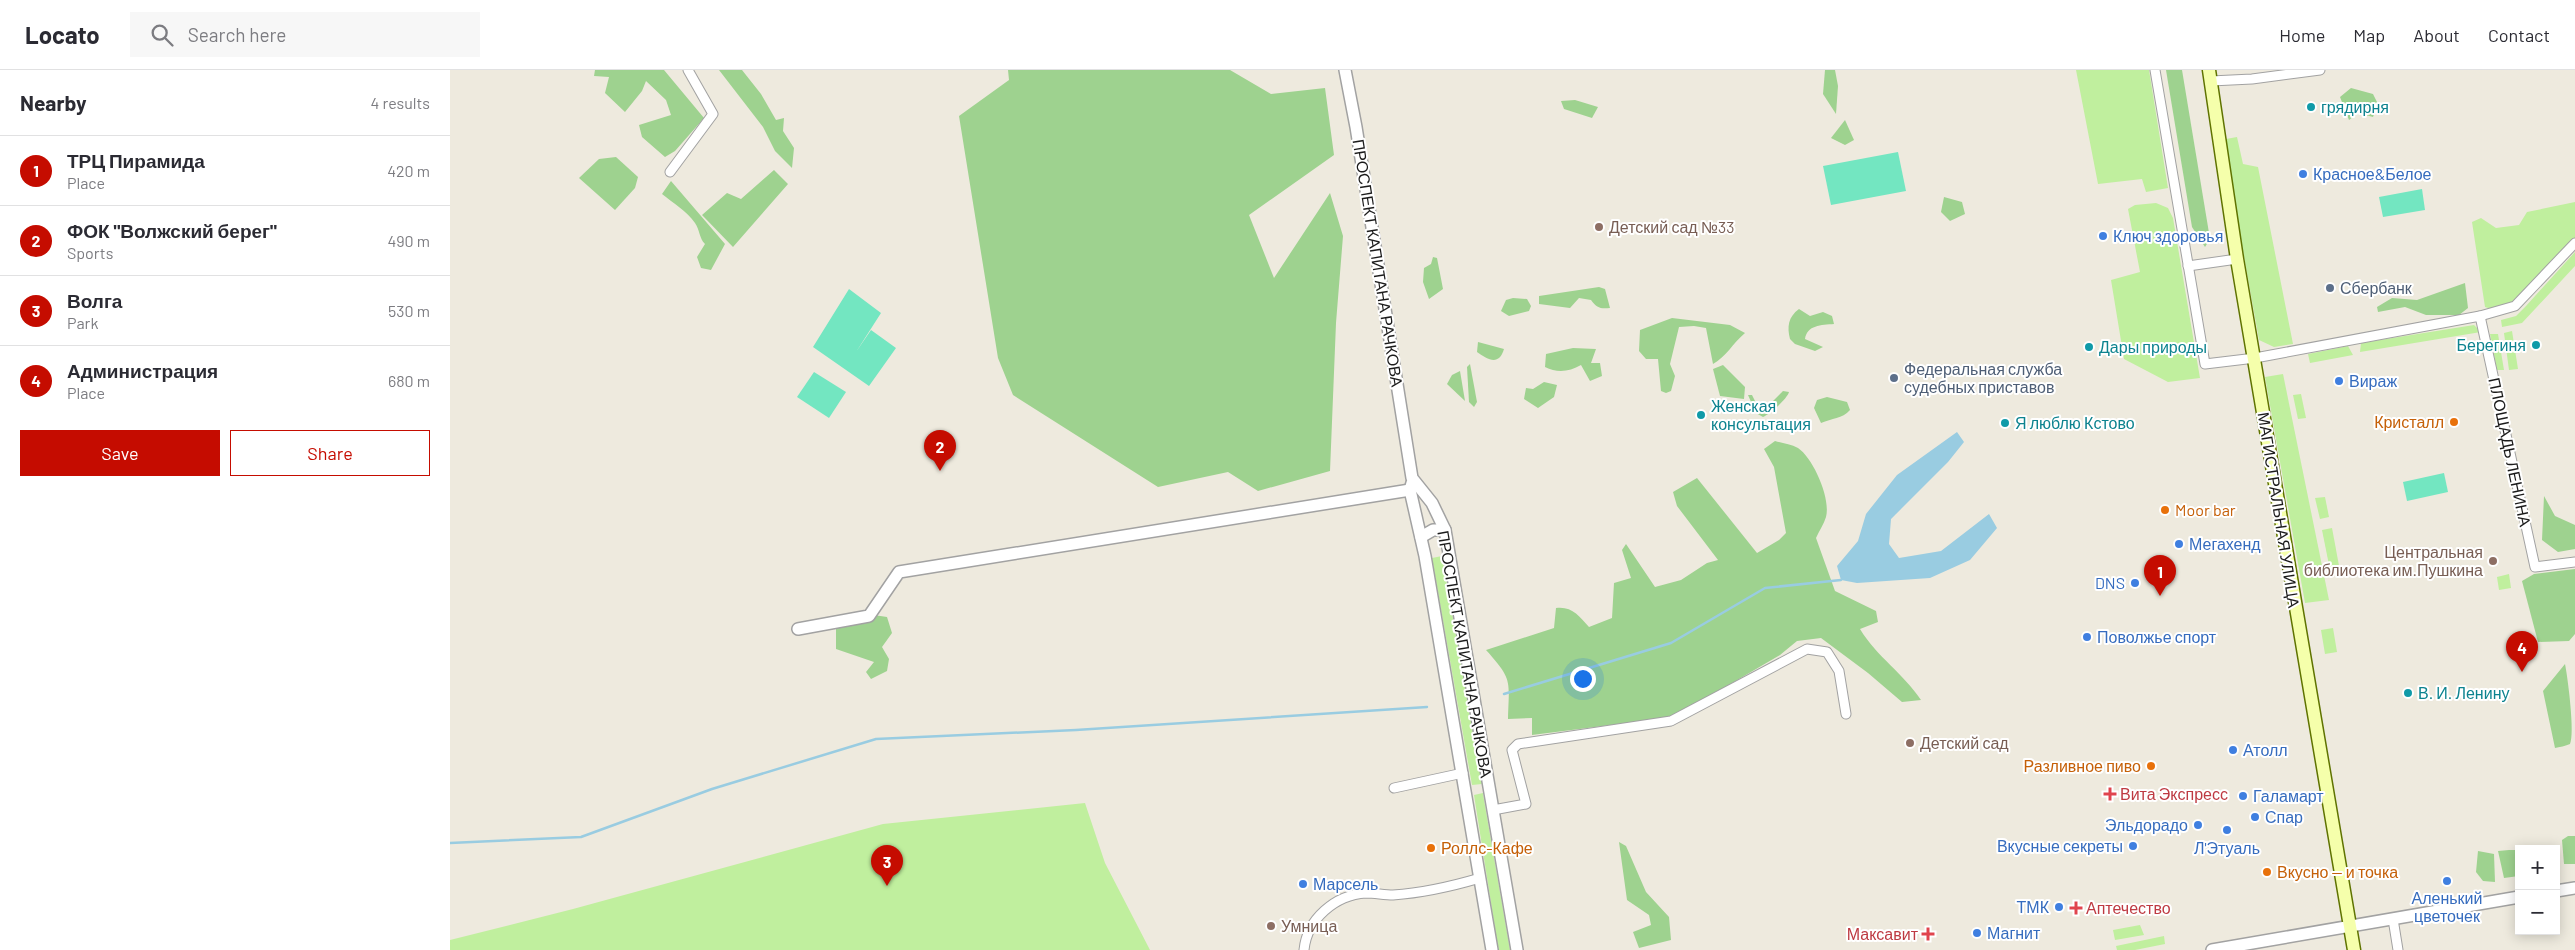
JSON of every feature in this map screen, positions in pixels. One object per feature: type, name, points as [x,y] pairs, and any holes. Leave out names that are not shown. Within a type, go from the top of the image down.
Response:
[{"type":"main road","name":"МАГИСТРАЛЬНАЯ УЛИЦА","points":[[2210,75],[2237,259],[2255,358],[2293,599],[2354,950]]},
{"type":"street","points":[[670,172],[714,114],[688,70]]},
{"type":"street","name":"ПРОСПЕКТ КАПИТАНА РАЧКОВА","points":[[1345,70],[1356,127],[1411,484],[1432,503],[1445,530],[1517,950]]},
{"type":"street","points":[[2155,70],[2205,364],[2255,358],[2480,316],[2515,306],[2575,242]]},
{"type":"street","points":[[2210,75],[2252,79],[2320,70]]},
{"type":"street","points":[[2188,266],[2237,259]]},
{"type":"street","name":"ПЛОЩАДЬ ЛЕНИНА","points":[[2480,316],[2535,568],[2575,562]]},
{"type":"street","points":[[798,629],[869,616],[899,572],[1411,484],[1463,773],[1492,950]]},
{"type":"street","points":[[1421,537],[1433,530],[1445,530]]},
{"type":"street","points":[[1493,810],[1526,804],[1512,750],[1518,744],[1672,721],[1807,649],[1827,652],[1839,671],[1846,714]]},
{"type":"street","points":[[1394,788],[1463,773]]},
{"type":"street","points":[[1304,950],[1305,940],[1314,919],[1339,900],[1365,893],[1401,894],[1480,878]]},
{"type":"street","points":[[2560,890],[2575,888]]},
{"type":"street","points":[[2212,950],[2351,928],[2515,898]]},
{"type":"street","points":[[2393,919],[2398,950]]},
{"type":"green space","points":[[595,70],[664,70],[704,118],[675,151],[665,157],[642,137],[639,125],[671,115],[666,100],[646,81],[642,91],[625,112],[605,93],[609,77],[594,76]]},
{"type":"green space","points":[[719,70],[742,70],[761,94],[776,120],[784,118],[783,131],[794,148],[792,168],[775,151],[763,127]]},
{"type":"green space","points":[[1008,70],[1230,70],[1271,94],[1325,88],[1334,155],[1249,215],[1274,278],[1330,193],[1343,236],[1336,323],[1330,471],[1258,491],[1228,472],[1158,487],[1013,395],[998,358],[959,116],[1009,80]]},
{"type":"green space","points":[[1825,70],[1835,70],[1838,86],[1836,114],[1823,94]]},
{"type":"green space","points":[[2076,70],[2149,70],[2168,188],[2146,192],[2142,179],[2098,184]]},
{"type":"green space","points":[[2166,70],[2182,70],[2210,239],[2205,247],[2192,227]]},
{"type":"green space","points":[[2351,88],[2373,94],[2378,104],[2373,117],[2358,113],[2349,120],[2340,97]]},
{"type":"green space","points":[[1575,100],[1598,107],[1592,118],[1564,109],[1561,101]]},
{"type":"green space","points":[[1845,120],[1854,140],[1845,145],[1831,138]]},
{"type":"green space","points":[[2237,137],[2243,164],[2258,167],[2293,344],[2274,347],[2259,340],[2226,156],[2226,139]]},
{"type":"green space","points":[[1898,152],[1906,191],[1831,205],[1823,166]]},
{"type":"green space","points":[[616,157],[638,177],[635,188],[615,210],[579,178],[599,159]]},
{"type":"green space","points":[[774,170],[788,184],[733,247],[702,215],[727,193],[741,199]]},
{"type":"green space","points":[[671,181],[725,244],[711,270],[701,268],[697,257],[705,244],[695,223],[684,211],[662,194]]},
{"type":"green space","points":[[2422,189],[2425,210],[2383,217],[2379,197]]},
{"type":"green space","points":[[1944,197],[1962,202],[1965,214],[1950,221],[1941,212]]},
{"type":"green space","points":[[2575,202],[2575,238],[2512,304],[2491,309],[2485,307],[2472,222],[2481,218],[2496,228],[2519,225],[2527,212]]},
{"type":"green space","points":[[2156,203],[2168,208],[2173,218],[2200,378],[2168,382],[2124,359],[2111,280],[2140,272],[2128,209],[2135,205]]},
{"type":"green space","points":[[2575,252],[2575,266],[2522,323],[2502,327],[2501,320],[2516,316]]},
{"type":"green space","points":[[1433,257],[1437,258],[1443,289],[1429,299],[1423,282],[1424,268],[1431,264]]},
{"type":"green space","points":[[2465,283],[2468,308],[2459,315],[2426,315],[2405,307],[2378,312],[2377,307],[2392,298],[2417,300]]},
{"type":"green space","points":[[1599,287],[1605,289],[1610,308],[1599,307],[1591,300],[1579,298],[1570,308],[1539,304],[1539,296]]},
{"type":"green space","points":[[849,289],[881,313],[856,352],[871,330],[896,348],[869,386],[813,347]]},
{"type":"green space","points":[[1513,298],[1527,299],[1531,306],[1529,311],[1509,316],[1501,311],[1506,300]]},
{"type":"green space","points":[[1799,309],[1810,316],[1823,312],[1832,316],[1834,324],[1812,328],[1806,334],[1805,339],[1823,347],[1815,351],[1795,344],[1790,339],[1789,322]]},
{"type":"green space","points":[[1672,318],[1730,325],[1745,333],[1722,358],[1713,364],[1706,328],[1694,326],[1679,327],[1670,364],[1675,376],[1671,391],[1666,393],[1661,391],[1658,359],[1646,359],[1639,351],[1640,330]]},
{"type":"green space","points":[[2474,325],[2481,332],[2360,352],[2361,343]]},
{"type":"green space","points":[[2512,331],[2518,369],[2509,370],[2504,333]]},
{"type":"green space","points":[[2490,334],[2498,334],[2504,370],[2497,370]]},
{"type":"green space","points":[[1478,342],[1504,349],[1496,360],[1489,359],[1477,352]]},
{"type":"green space","points":[[2348,346],[2353,355],[2310,363],[2308,354]]},
{"type":"green space","points":[[1573,348],[1596,349],[1591,363],[1600,363],[1602,376],[1590,381],[1581,365],[1563,371],[1545,367],[1546,354]]},
{"type":"green space","points":[[1470,364],[1477,402],[1474,407],[1469,402],[1467,367]]},
{"type":"green space","points":[[1723,365],[1745,387],[1744,399],[1720,396],[1713,369]]},
{"type":"green space","points":[[1460,371],[1465,401],[1447,384],[1452,375]]},
{"type":"green space","points":[[814,372],[846,392],[829,418],[797,397]]},
{"type":"green space","points":[[2283,374],[2329,600],[2305,603],[2265,377]]},
{"type":"green space","points":[[1544,382],[1557,385],[1554,397],[1538,408],[1524,399],[1526,388],[1533,389]]},
{"type":"green space","points":[[1783,391],[1789,392],[1774,410],[1763,417],[1756,413],[1748,395],[1752,395],[1756,403],[1771,403]]},
{"type":"green space","points":[[2301,394],[2306,418],[2298,419],[2293,395]]},
{"type":"green space","points":[[1827,397],[1847,402],[1850,410],[1840,417],[1821,423],[1814,408],[1817,400]]},
{"type":"green space","points":[[1775,441],[1798,448],[1804,453],[1820,479],[1827,509],[1825,520],[1816,538],[1835,591],[1876,611],[1878,622],[1860,629],[1874,648],[1907,682],[1921,700],[1902,702],[1868,673],[1821,638],[1797,641],[1780,655],[1674,717],[1532,735],[1532,718],[1508,719],[1508,681],[1501,668],[1486,650],[1554,628],[1556,608],[1571,610],[1589,627],[1612,618],[1614,583],[1631,578],[1622,550],[1626,544],[1655,587],[1681,580],[1707,563],[1718,560],[1677,506],[1673,492],[1697,478],[1757,553],[1779,540],[1786,533],[1774,467],[1764,449]]},
{"type":"green space","points":[[2444,473],[2448,492],[2407,501],[2403,482]]},
{"type":"green space","points":[[2544,496],[2555,516],[2575,525],[2575,549],[2558,552],[2542,540]]},
{"type":"green space","points":[[2325,497],[2329,517],[2320,519],[2315,498]]},
{"type":"green space","points":[[2332,528],[2340,571],[2331,575],[2322,530]]},
{"type":"green space","points":[[1442,556],[1482,784],[1472,785],[1432,558]]},
{"type":"green space","points":[[2575,569],[2575,634],[2569,641],[2538,642],[2522,581],[2534,574]]},
{"type":"green space","points":[[2509,574],[2511,588],[2499,590],[2497,577]]},
{"type":"green space","points":[[867,614],[887,617],[892,633],[882,647],[889,659],[887,671],[871,679],[866,672],[874,662],[836,649],[836,629],[856,615],[865,624]]},
{"type":"green space","points":[[2333,628],[2337,652],[2325,654],[2321,630]]},
{"type":"green space","points":[[2565,664],[2572,729],[2571,738],[2570,744],[2555,748],[2543,691]]},
{"type":"green space","points":[[1483,793],[1510,950],[1499,950],[1497,941],[1474,795]]},
{"type":"green space","points":[[1085,803],[1105,863],[1150,950],[450,950],[450,940],[573,909],[883,824]]},
{"type":"green space","points":[[2568,836],[2575,836],[2575,864],[2564,864],[2562,840]]},
{"type":"green space","points":[[1619,842],[1626,846],[1646,892],[1669,917],[1671,940],[1639,948],[1633,932],[1651,925],[1649,915],[1627,900]]},
{"type":"green space","points":[[2515,849],[2515,877],[2504,878],[2498,851]]},
{"type":"green space","points":[[2478,851],[2494,854],[2495,882],[2483,881],[2476,872]]},
{"type":"green space","points":[[2140,925],[2144,935],[2115,940],[2113,930]]},
{"type":"green space","points":[[2164,936],[2165,944],[2135,950],[2117,950],[2116,946]]},
{"type":"water","points":[[1957,432],[1964,442],[1948,462],[1891,519],[1889,544],[1899,558],[1941,551],[1989,514],[1997,528],[1970,560],[1930,578],[1857,583],[1841,580],[1837,566],[1858,541],[1866,514],[1897,475]]},
{"type":"waterway","points":[[1504,694],[1671,643],[1765,588],[1841,580]]},
{"type":"waterway","points":[[450,843],[581,837],[712,789],[876,739],[1076,730],[1427,707]]},
{"type":"place","name":"грядирня","points":[[2311,107]]},
{"type":"place","name":"Красное&Белое","points":[[2303,174]]},
{"type":"place","name":"Детский сад №33","points":[[1599,227]]},
{"type":"place","name":"Ключ здоровья","points":[[2103,236]]},
{"type":"place","name":"Сбербанк","points":[[2330,288]]},
{"type":"place","name":"Берегиня","points":[[2536,345]]},
{"type":"place","name":"Дары природы","points":[[2089,347]]},
{"type":"place","name":"Федеральная служба судебных приставов","points":[[1894,378]]},
{"type":"place","name":"Вираж","points":[[2339,381]]},
{"type":"place","name":"Женская консультация","points":[[1701,415]]},
{"type":"place","name":"Кристалл","points":[[2454,422]]},
{"type":"place","name":"Я люблю Кстово","points":[[2005,423]]},
{"type":"place","name":"ФОК \"Волжский берег\"","points":[[940,471]]},
{"type":"place","name":"Moor bar","points":[[2165,510]]},
{"type":"place","name":"Мегахенд","points":[[2179,544]]},
{"type":"place","name":"Центральная библиотека им.Пушкина","points":[[2493,561]]},
{"type":"place","name":"DNS","points":[[2135,583]]},
{"type":"place","name":"ТРЦ Пирамида","points":[[2160,596]]},
{"type":"place","name":"Поволжье спорт","points":[[2087,637]]},
{"type":"place","name":"Администрация","points":[[2522,672]]},
{"type":"place","name":"В. И. Ленину","points":[[2408,693]]},
{"type":"place","name":"Детский сад","points":[[1910,743]]},
{"type":"place","name":"Атолл","points":[[2233,750]]},
{"type":"place","name":"Разливное пиво","points":[[2151,766]]},
{"type":"place","name":"Вита Экспресс","points":[[2110,794]]},
{"type":"place","name":"Галамарт","points":[[2243,796]]},
{"type":"place","name":"Спар","points":[[2255,817]]},
{"type":"place","name":"Эльдорадо","points":[[2198,825]]},
{"type":"place","name":"Л'Этуаль","points":[[2227,830]]},
{"type":"place","name":"Вкусные секреты","points":[[2133,846]]},
{"type":"place","name":"Роллс-Кафе","points":[[1431,848]]},
{"type":"place","name":"Вкусно — и точка","points":[[2267,872]]},
{"type":"place","name":"Аленький цветочек","points":[[2447,881]]},
{"type":"place","name":"Марсель","points":[[1303,884]]},
{"type":"place","name":"Волга","points":[[887,886]]},
{"type":"place","name":"ТМК","points":[[2059,907]]},
{"type":"place","name":"Аптечество","points":[[2076,908]]},
{"type":"place","name":"Умница","points":[[1271,926]]},
{"type":"place","name":"Магнит","points":[[1977,933]]},
{"type":"place","name":"Максавит","points":[[1928,934]]}]
